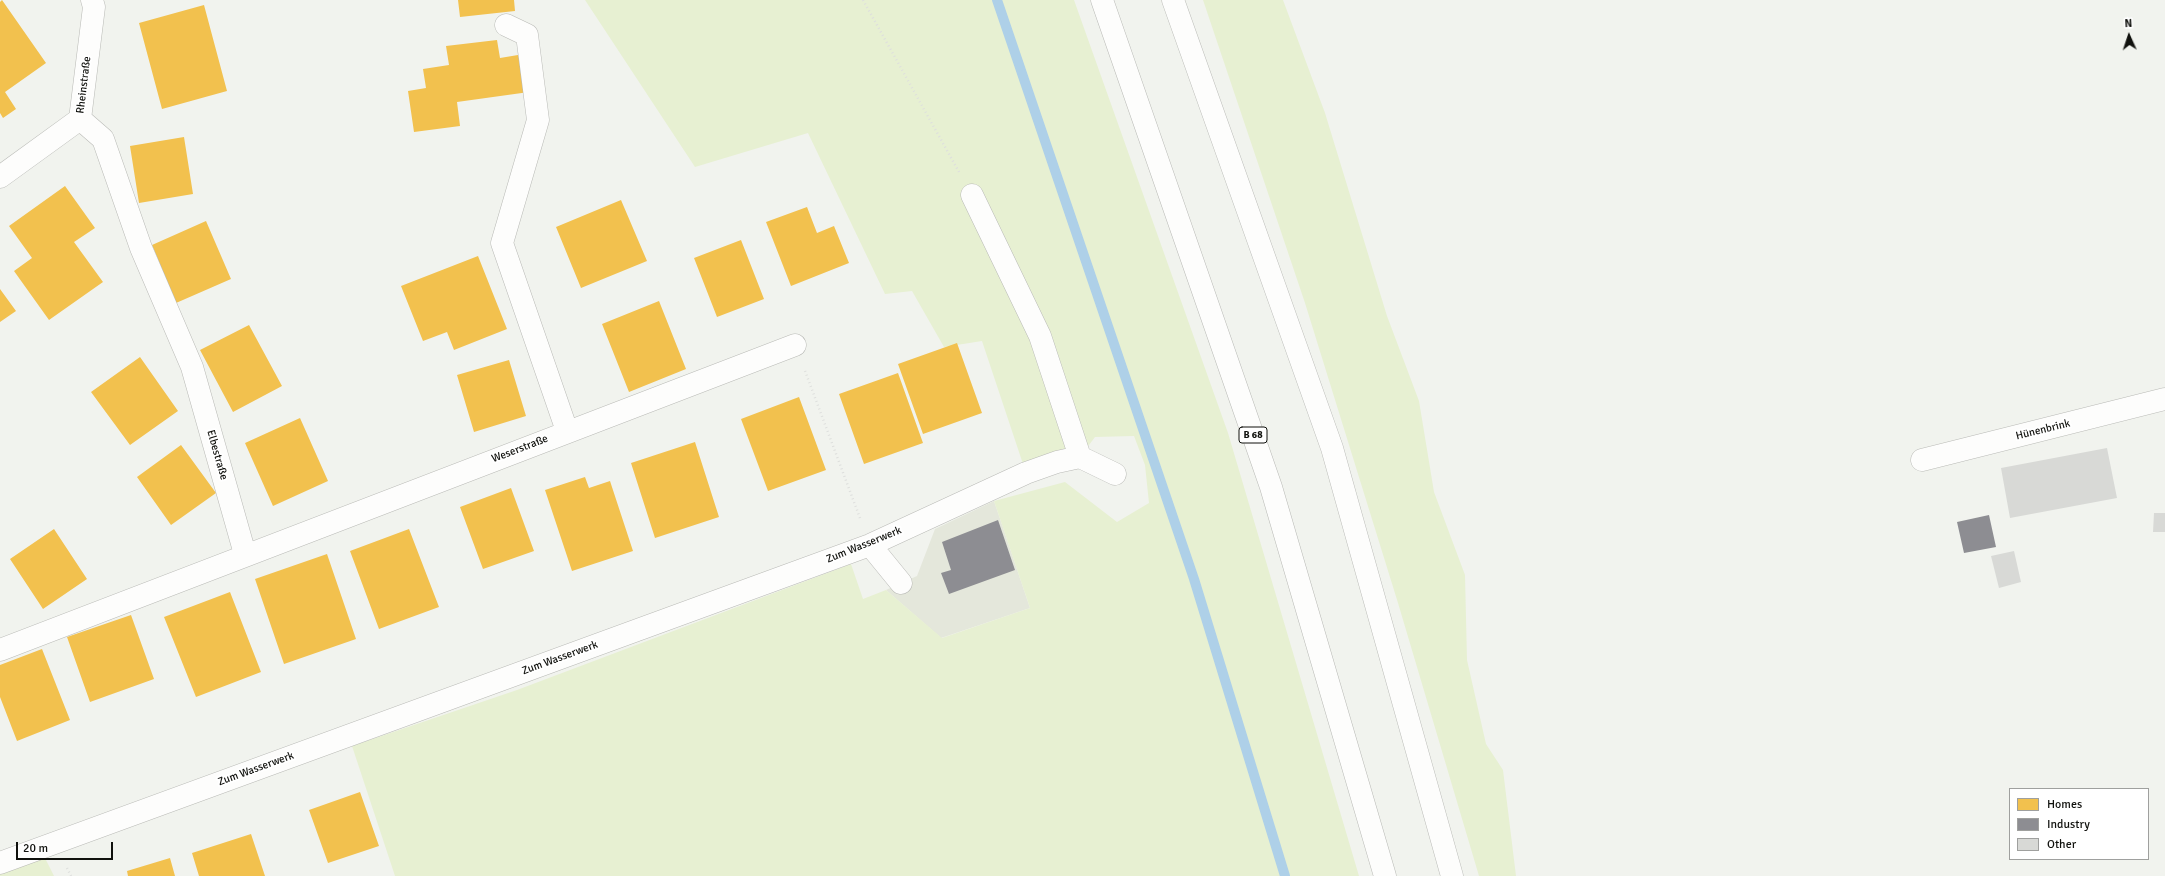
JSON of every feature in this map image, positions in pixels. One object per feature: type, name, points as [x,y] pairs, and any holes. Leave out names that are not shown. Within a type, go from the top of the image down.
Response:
[{"type":"main road","name":"Rheinstraße","points":[[0,177],[80,119],[94,7],[92,0]]},
{"type":"main road","name":"B 68","points":[[1102,0],[1271,487],[1385,876]]},
{"type":"main road","points":[[1173,0],[1332,448],[1452,876]]},
{"type":"main road","points":[[506,25],[527,35],[538,120],[502,243],[567,431]]},
{"type":"main road","name":"Elbestraße","points":[[80,119],[103,139],[141,248],[192,367],[245,554]]},
{"type":"main road","points":[[972,195],[1003,274],[1040,336],[1080,457],[1115,474]]},
{"type":"main road","name":"Weserstraße","points":[[245,554],[795,345]]},
{"type":"main road","name":"Hünenbrink","points":[[1922,460],[2165,399]]},
{"type":"main road","name":"Zum Wasserwerk","points":[[0,863],[870,545],[1026,473],[1057,462],[1080,457]]},
{"type":"main road","points":[[870,545],[901,583]]},
{"type":"main road","points":[[0,650],[245,554]]},
{"type":"path","points":[[863,0],[972,195]]},
{"type":"path","points":[[795,345],[870,545]]},
{"type":"shaded area","points":[[994,501],[1030,608],[941,638],[886,590],[917,576],[935,529]]},
{"type":"green space","points":[[585,0],[1074,0],[1228,433],[1359,876],[395,876],[352,746],[517,690],[851,564],[863,599],[886,590],[942,638],[1030,608],[994,501],[1065,482],[1117,522],[1149,503],[1145,465],[1134,436],[1095,437],[1080,457],[1026,473],[982,341],[944,347],[912,291],[885,294],[808,133],[695,167]]},
{"type":"green space","points":[[1203,0],[1283,0],[1325,113],[1387,316],[1419,401],[1434,492],[1465,575],[1467,660],[1486,744],[1503,770],[1516,876],[1479,876],[1398,603],[1305,303]]},
{"type":"green space","points":[[44,856],[54,876],[0,876],[0,873]]},
{"type":"building: Homes","points":[[2,0],[46,63],[5,92],[16,109],[3,118],[0,113],[0,2]]},
{"type":"building: Homes","points":[[458,0],[514,0],[515,11],[460,17]]},
{"type":"building: Homes","points":[[204,5],[227,91],[162,109],[139,23]]},
{"type":"building: Homes","points":[[497,40],[500,58],[524,54],[529,92],[457,102],[460,126],[414,132],[408,91],[426,88],[423,69],[449,65],[446,46]]},
{"type":"building: Homes","points":[[184,137],[193,194],[139,203],[130,146]]},
{"type":"building: Homes","points":[[65,186],[95,228],[74,242],[103,282],[49,320],[14,271],[32,258],[9,226]]},
{"type":"building: Homes","points":[[621,200],[647,261],[581,288],[556,227]]},
{"type":"building: Homes","points":[[807,207],[817,233],[834,226],[849,263],[791,286],[766,222]]},
{"type":"building: Homes","points":[[206,221],[231,279],[176,303],[152,245]]},
{"type":"building: Homes","points":[[741,240],[764,299],[717,317],[694,258]]},
{"type":"building: Homes","points":[[478,256],[507,329],[454,350],[447,332],[423,341],[401,286]]},
{"type":"building: Homes","points":[[0,289],[16,311],[0,322]]},
{"type":"building: Homes","points":[[659,301],[686,369],[629,392],[602,324]]},
{"type":"building: Homes","points":[[249,325],[282,386],[233,412],[200,350]]},
{"type":"building: Homes","points":[[957,343],[982,413],[923,434],[898,364]]},
{"type":"building: Homes","points":[[140,357],[178,411],[130,445],[91,392]]},
{"type":"building: Homes","points":[[509,360],[526,416],[474,432],[457,375]]},
{"type":"building: Homes","points":[[898,373],[923,443],[864,464],[839,394]]},
{"type":"building: Homes","points":[[799,397],[826,470],[768,491],[741,419]]},
{"type":"building: Homes","points":[[300,418],[328,481],[273,506],[245,443]]},
{"type":"building: Homes","points":[[695,442],[719,517],[655,538],[631,463]]},
{"type":"building: Homes","points":[[181,445],[216,493],[171,525],[137,477]]},
{"type":"building: Homes","points":[[585,477],[589,488],[610,481],[633,551],[572,571],[545,490]]},
{"type":"building: Homes","points":[[511,488],[534,551],[483,569],[460,507]]},
{"type":"building: Homes","points":[[54,529],[87,579],[43,609],[10,559]]},
{"type":"building: Homes","points":[[409,529],[439,607],[379,629],[350,551]]},
{"type":"building: Homes","points":[[327,554],[356,639],[284,664],[255,579]]},
{"type":"building: Homes","points":[[230,592],[261,672],[196,697],[164,617]]},
{"type":"building: Homes","points":[[131,615],[154,679],[90,702],[67,637]]},
{"type":"building: Homes","points":[[42,649],[70,720],[17,741],[0,697],[0,665]]},
{"type":"building: Homes","points":[[360,792],[379,846],[328,863],[309,810]]},
{"type":"building: Homes","points":[[251,834],[265,876],[199,876],[192,853]]},
{"type":"building: Homes","points":[[170,858],[175,876],[128,876],[127,871]]},
{"type":"building: Industry","points":[[1989,515],[1996,547],[1964,553],[1957,522]]},
{"type":"building: Industry","points":[[998,520],[1015,570],[949,594],[941,573],[951,570],[942,542]]},
{"type":"building: Other","points":[[2107,448],[2117,498],[2010,518],[2001,468]]},
{"type":"building: Other","points":[[2154,513],[2165,513],[2165,532],[2153,532]]},
{"type":"building: Other","points":[[2014,551],[2021,582],[1999,588],[1991,556]]},
{"type":"waterway","points":[[997,0],[1194,579],[1285,876]]}]
